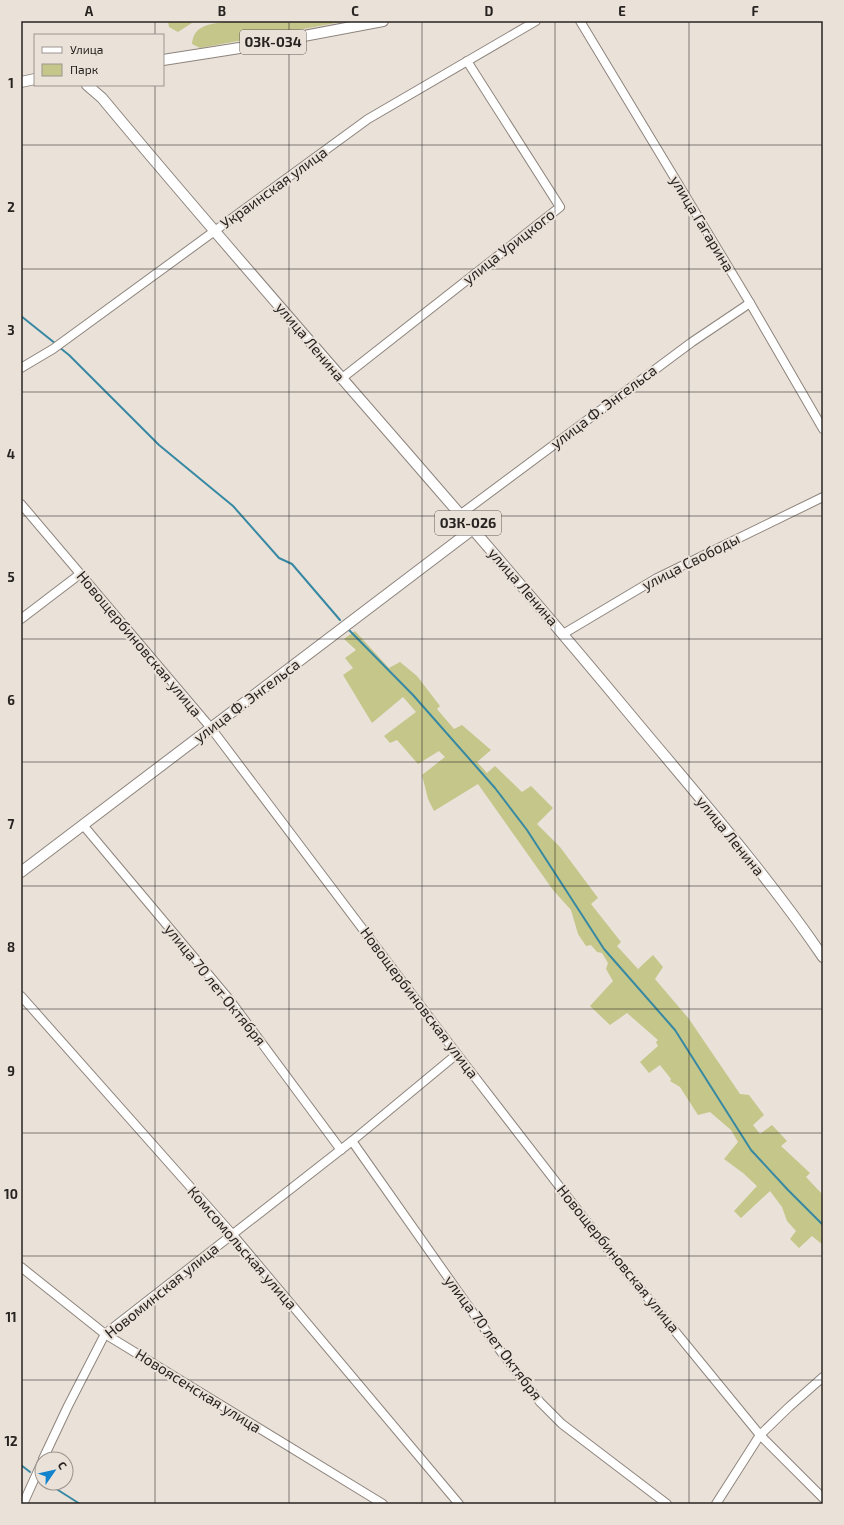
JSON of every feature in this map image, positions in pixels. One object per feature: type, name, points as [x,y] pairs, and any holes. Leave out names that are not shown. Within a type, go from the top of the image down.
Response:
[{"type":"main road","name":"03К-034","points":[[164,60],[254,46],[383,21]]},
{"type":"main road","points":[[21,82],[34,79]]},
{"type":"main road","points":[[88,86],[102,98]]},
{"type":"main road","name":"03К-026","points":[[96,86],[102,98]]},
{"type":"main road","points":[[102,86],[102,98]]},
{"type":"main road","name":"улица Ленина","points":[[102,98],[341,379],[563,634],[761,873],[823,957]]},
{"type":"main road","name":"улица Ф. Энгельса","points":[[21,872],[473,529]]},
{"type":"street","name":"Украинская улица","points":[[21,368],[53,349],[216,232],[368,119],[536,21]]},
{"type":"street","name":"улица Гагарина","points":[[580,21],[750,303],[823,429]]},
{"type":"street","name":"улица Урицкого","points":[[341,379],[560,207],[467,61]]},
{"type":"street","name":"улица Ф. Энгельса","points":[[460,514],[692,342],[750,303]]},
{"type":"street","name":"улица Свободы","points":[[563,634],[657,578],[823,497]]},
{"type":"street","name":"Новощербиновская улица","points":[[21,504],[211,728],[457,1054],[607,1248],[760,1436],[823,1498]]},
{"type":"street","points":[[21,619],[80,574]]},
{"type":"street","name":"улица 70 лет Октября","points":[[83,825],[229,999],[340,1150]]},
{"type":"street","name":"Комсомольская улица","points":[[21,996],[233,1235],[459,1504]]},
{"type":"street","name":"Новоминская улица","points":[[47,1451],[105,1334],[352,1141],[457,1054]]},
{"type":"street","name":"улица 70 лет Октября","points":[[352,1141],[484,1328],[540,1402],[562,1424],[667,1504]]},
{"type":"street","name":"Новоясенская улица","points":[[21,1267],[105,1334],[383,1504]]},
{"type":"street","points":[[716,1504],[760,1436],[789,1407],[823,1377]]},
{"type":"street","points":[[23,1504],[34,1480]]},
{"type":"green space","points":[[168,21],[195,21],[178,32],[169,27]]},
{"type":"green space","points":[[226,21],[347,21],[200,48],[192,44],[193,37],[199,29],[204,26]]},
{"type":"green space","points":[[355,631],[389,668],[400,662],[417,676],[440,706],[437,709],[454,729],[462,725],[491,750],[477,762],[487,773],[495,766],[522,792],[531,786],[553,808],[537,824],[560,847],[598,898],[591,904],[621,942],[617,946],[638,969],[653,955],[663,967],[655,979],[689,1019],[740,1094],[749,1095],[764,1115],[753,1125],[760,1134],[772,1125],[787,1141],[781,1146],[810,1173],[806,1177],[823,1195],[823,1245],[812,1236],[799,1248],[790,1239],[796,1231],[787,1221],[782,1207],[770,1191],[741,1218],[734,1211],[757,1186],[724,1159],[738,1142],[731,1130],[710,1112],[698,1115],[680,1087],[670,1081],[671,1079],[660,1065],[649,1073],[640,1062],[658,1046],[656,1042],[658,1040],[627,1013],[610,1025],[590,1006],[613,981],[606,969],[608,963],[602,953],[597,952],[591,945],[586,946],[578,934],[571,910],[553,890],[478,784],[434,811],[428,799],[422,775],[445,757],[439,751],[418,764],[397,740],[390,743],[384,736],[416,712],[403,697],[372,723],[343,675],[353,668],[345,658],[356,650],[344,639]]},
{"type":"waterway","points":[[21,316],[56,344]]},
{"type":"waterway","points":[[59,347],[69,355],[159,445],[233,506],[279,558],[292,564],[340,620]]},
{"type":"waterway","points":[[348,629],[413,695],[495,788],[527,830],[604,949],[675,1030],[751,1150],[823,1225]]},
{"type":"waterway","points":[[21,1465],[30,1472]]},
{"type":"waterway","points":[[60,1491],[80,1504]]}]
